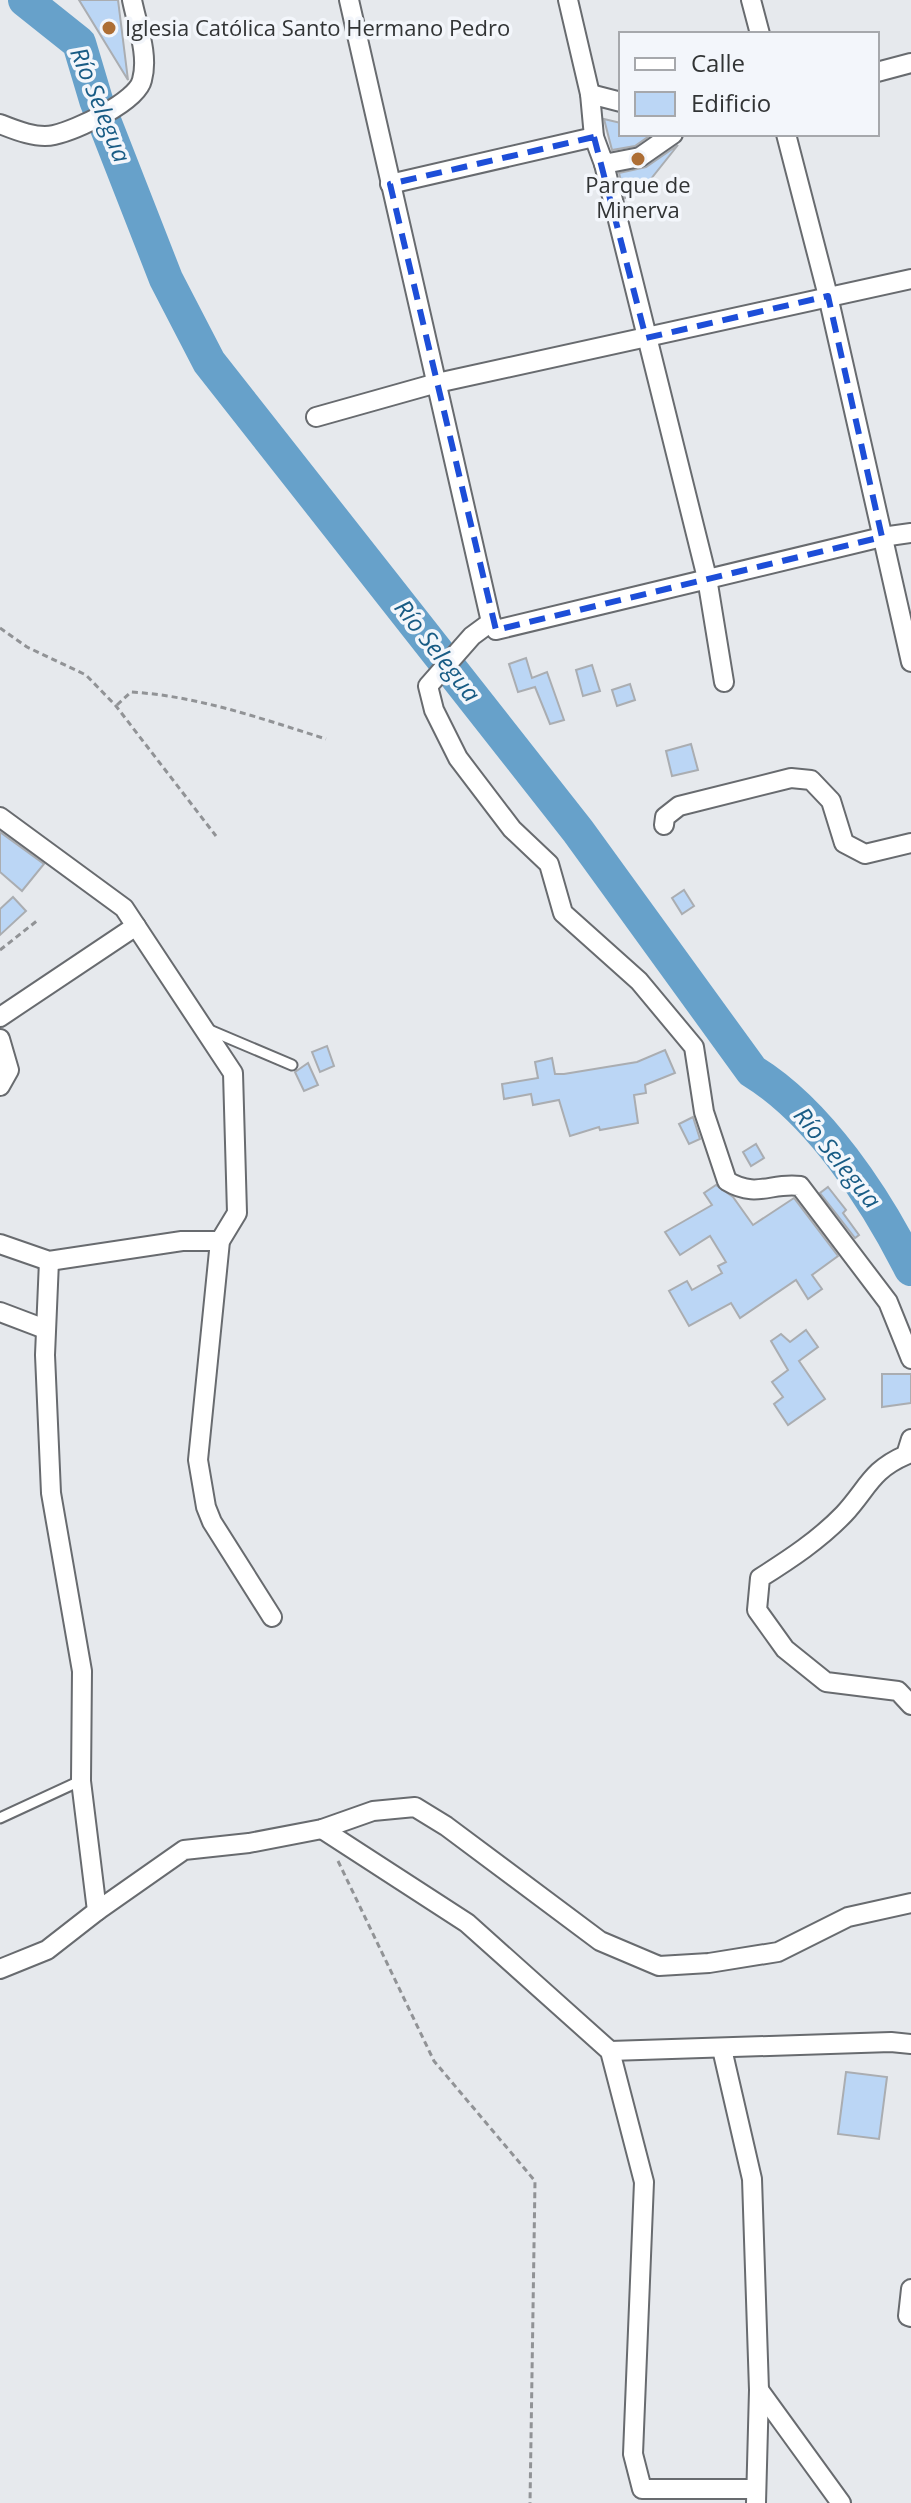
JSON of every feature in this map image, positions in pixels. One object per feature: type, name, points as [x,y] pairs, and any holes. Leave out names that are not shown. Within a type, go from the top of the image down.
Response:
[{"type":"street","points":[[0,124],[19,132],[53,136],[122,105],[142,85],[145,64],[132,0]]},
{"type":"street","points":[[349,0],[491,622],[496,630],[882,537],[911,533]]},
{"type":"street","points":[[568,0],[590,94],[594,137],[604,164],[707,578],[724,682]]},
{"type":"street","points":[[751,0],[759,32]]},
{"type":"street","points":[[879,71],[911,63]]},
{"type":"street","points":[[590,94],[619,101]]},
{"type":"street","points":[[604,164],[640,157],[670,136]]},
{"type":"street","points":[[787,136],[828,296],[911,662]]},
{"type":"street","points":[[390,184],[594,137]]},
{"type":"street","points":[[316,417],[437,383],[911,279]]},
{"type":"street","points":[[491,622],[472,636],[428,686],[434,710],[458,758],[512,829],[549,864],[563,913],[639,981],[694,1047],[704,1112],[727,1181],[759,1192],[789,1184],[800,1186],[888,1302],[911,1359]]},
{"type":"street","points":[[664,825],[665,817],[679,806],[791,778],[811,780],[831,801],[844,843],[865,854],[911,843]]},
{"type":"street","points":[[0,817],[124,908],[233,1073],[237,1213],[220,1241],[198,1460],[206,1507],[212,1522],[272,1617]]},
{"type":"street","points":[[0,1017],[136,926]]},
{"type":"street","points":[[0,1039],[9,1070],[0,1086]]},
{"type":"street","points":[[0,1244],[49,1261],[182,1241],[220,1241]]},
{"type":"street","points":[[49,1261],[45,1329],[51,1493],[82,1671],[81,1781],[97,1911]]},
{"type":"street","points":[[0,1312],[45,1329]]},
{"type":"street","points":[[911,1439],[906,1455],[882,1466],[843,1515],[802,1551],[760,1578],[757,1610],[785,1649],[826,1682],[898,1691],[911,1705]]},
{"type":"street","points":[[0,1969],[47,1950],[184,1850],[322,1829],[373,1811],[415,1807],[446,1826],[600,1941],[659,1966],[709,1963],[778,1952],[848,1917],[911,1903]]},
{"type":"street","points":[[322,1829],[467,1923],[610,2051],[644,2182],[633,2454],[642,2489],[756,2496],[759,2390],[752,2179],[722,2049]]},
{"type":"street","points":[[610,2051],[891,2042],[911,2044]]},
{"type":"street","points":[[911,2289],[908,2316],[911,2317]]},
{"type":"street","points":[[759,2390],[841,2503]]},
{"type":"lane","points":[[204,1028],[292,1065]]},
{"type":"lane","points":[[0,1818],[81,1781]]},
{"type":"path","points":[[0,628],[27,647],[86,675],[116,706],[216,836]]},
{"type":"path","points":[[116,706],[131,692],[154,694],[201,703],[326,739]]},
{"type":"path","points":[[0,950],[38,920]]},
{"type":"path","points":[[335,1857],[434,2061],[535,2181],[530,2503]]},
{"type":"highlighted area","points":[[594,137],[646,338],[828,296],[882,537],[496,630],[390,184]]},
{"type":"building","name":"Iglesia Católica Santo Hermano Pedro","points":[[79,0],[118,0],[128,80]]},
{"type":"building","points":[[604,119],[619,123],[619,136],[649,136],[635,146],[612,150]]},
{"type":"building","points":[[678,145],[650,180],[625,198],[619,173],[646,167]]},
{"type":"building","points":[[526,658],[532,678],[547,672],[564,720],[550,724],[535,687],[518,692],[509,664]]},
{"type":"building","points":[[592,665],[600,691],[583,696],[576,670]]},
{"type":"building","points":[[630,684],[635,700],[617,706],[612,690]]},
{"type":"building","points":[[691,744],[698,770],[672,776],[666,751]]},
{"type":"building","points":[[0,832],[44,864],[22,891],[0,872]]},
{"type":"building","points":[[684,890],[694,906],[682,914],[672,898]]},
{"type":"building","points":[[13,897],[26,911],[0,935],[0,909]]},
{"type":"building","points":[[327,1046],[334,1066],[320,1072],[312,1052]]},
{"type":"building","points":[[665,1050],[675,1073],[645,1085],[646,1093],[634,1095],[638,1123],[600,1130],[599,1127],[570,1136],[559,1100],[533,1105],[531,1094],[504,1099],[502,1084],[538,1078],[535,1062],[552,1058],[555,1074],[564,1074],[637,1062]]},
{"type":"building","points":[[308,1063],[318,1085],[304,1091],[295,1072]]},
{"type":"building","points":[[693,1117],[700,1139],[689,1144],[679,1124]]},
{"type":"building","points":[[756,1144],[764,1158],[751,1166],[743,1152]]},
{"type":"building","points":[[716,1185],[733,1197],[753,1225],[794,1198],[838,1256],[812,1275],[822,1289],[808,1299],[796,1280],[740,1318],[731,1303],[689,1326],[669,1291],[687,1281],[692,1290],[722,1273],[718,1266],[726,1262],[710,1236],[680,1255],[665,1232],[712,1205],[704,1193]]},
{"type":"building","points":[[828,1187],[846,1210],[843,1213],[859,1235],[855,1238],[820,1193]]},
{"type":"building","points":[[806,1330],[818,1347],[799,1361],[825,1399],[788,1425],[774,1404],[783,1397],[772,1382],[788,1370],[771,1341],[781,1334],[790,1342]]},
{"type":"building","points":[[882,1374],[911,1374],[911,1403],[882,1407]]},
{"type":"building","points":[[846,2072],[887,2077],[879,2139],[838,2134]]},
{"type":"waterway","name":"Río Selegua","points":[[25,0],[79,43],[96,100],[166,279],[209,362],[578,831],[752,1071],[800,1109],[844,1159],[881,1214],[911,1269]]},
{"type":"place","name":"Iglesia Católica Santo Hermano Pedro","points":[[109,28]]},
{"type":"place","name":"Parque de Minerva","points":[[638,159]]}]
